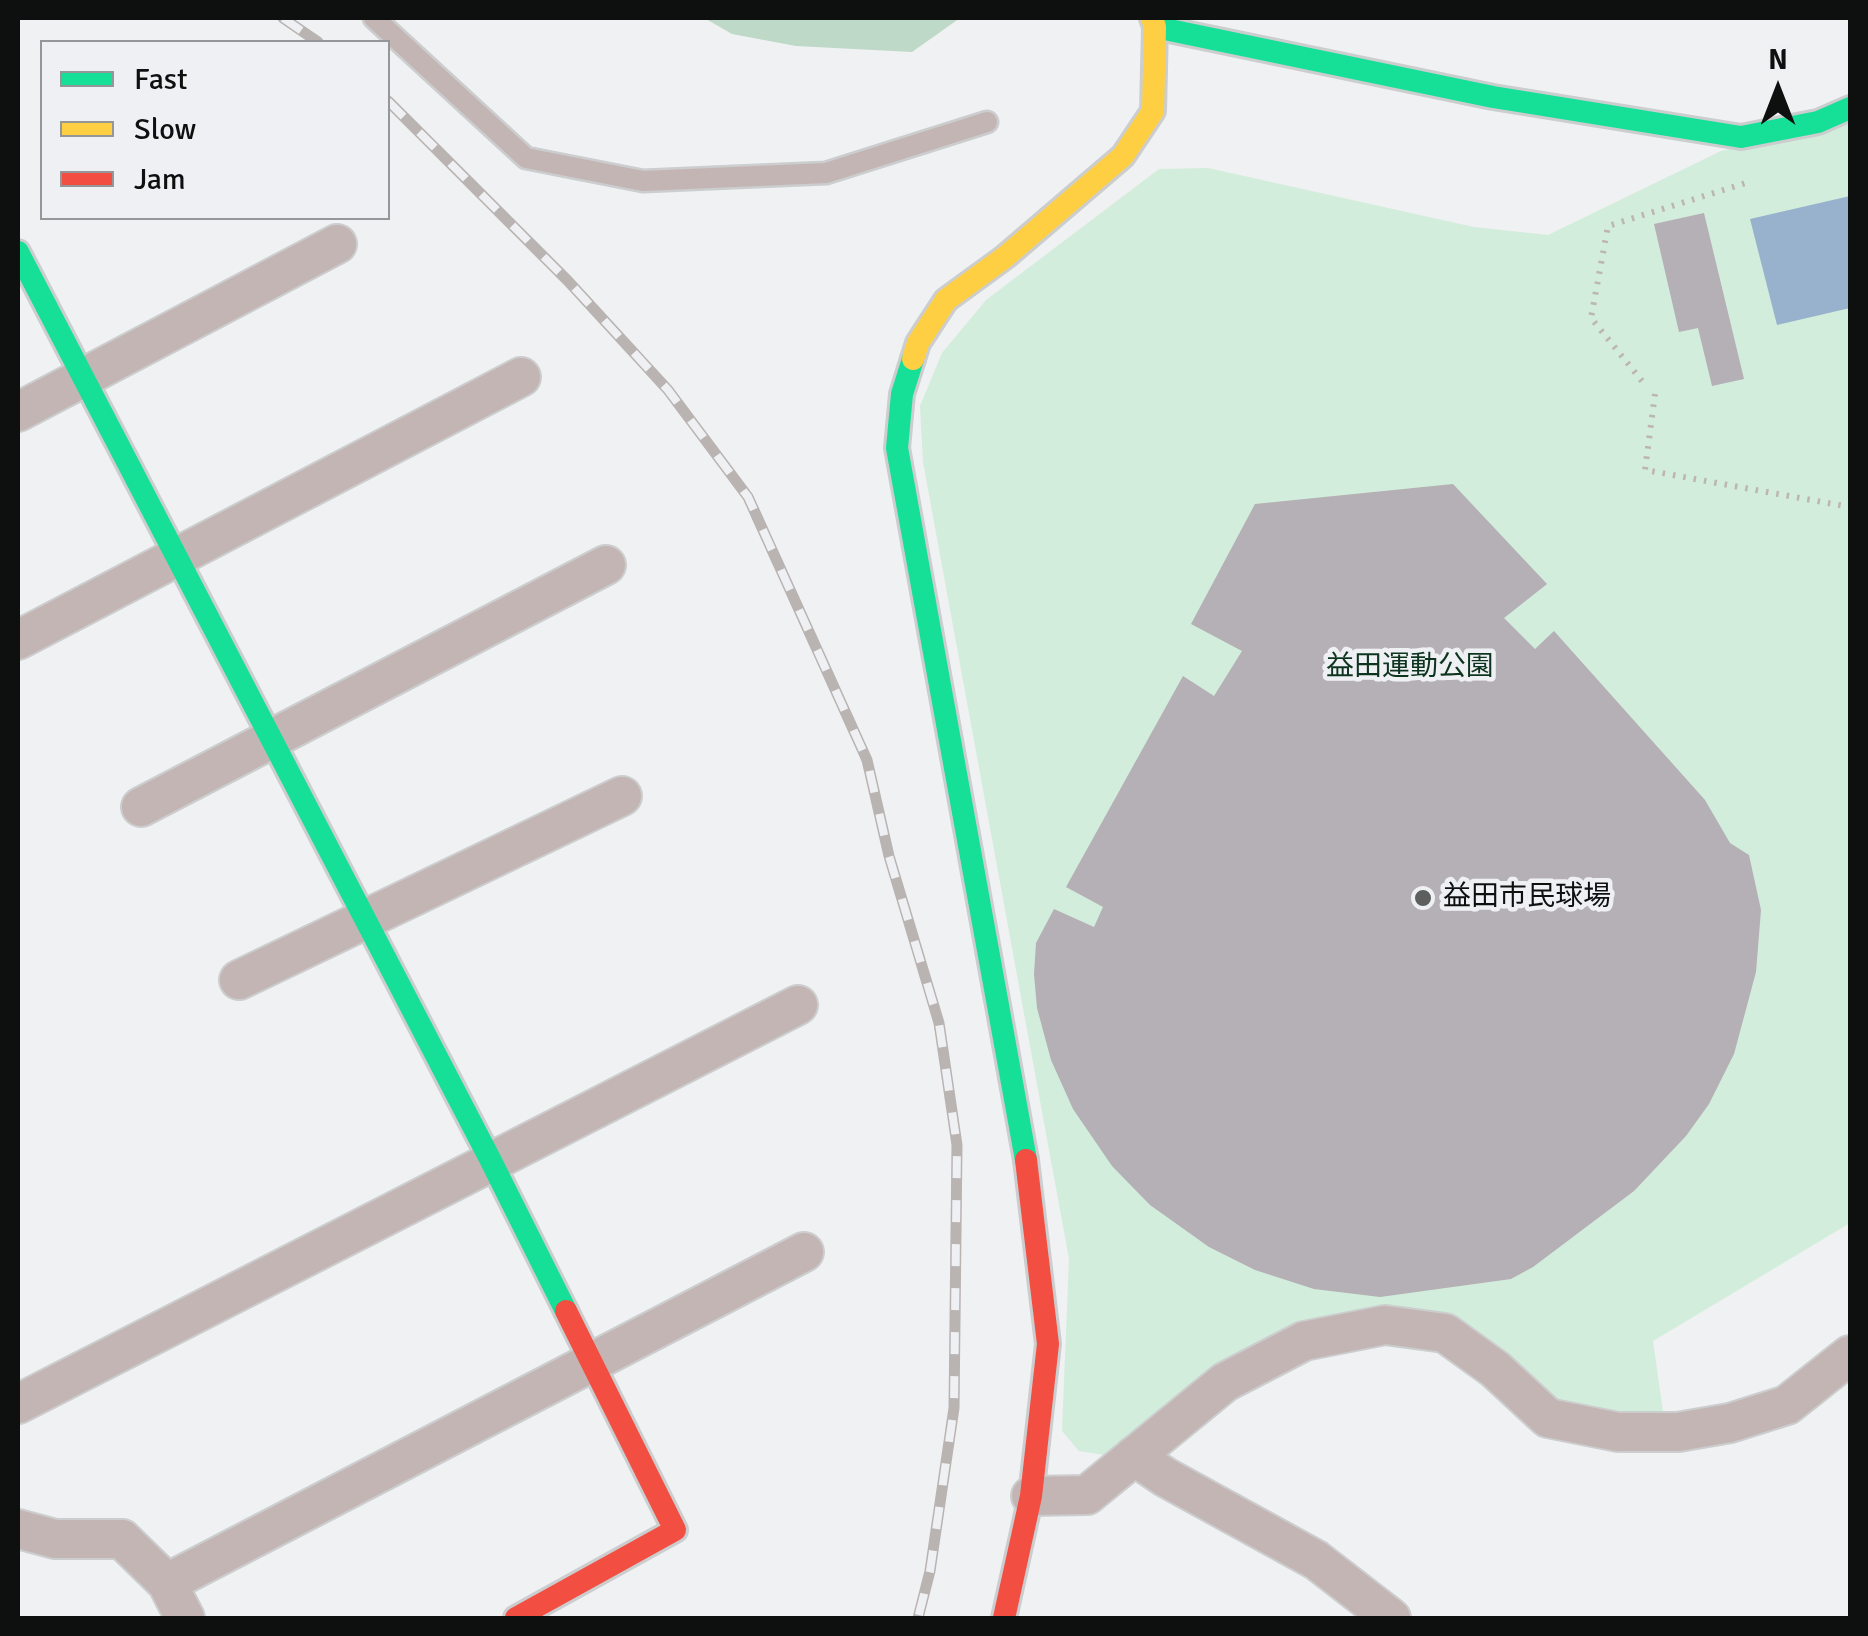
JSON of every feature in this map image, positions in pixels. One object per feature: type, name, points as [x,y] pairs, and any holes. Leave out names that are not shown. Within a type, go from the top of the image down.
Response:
[{"type":"street","points":[[1004,1618],[1031,1496],[1048,1344],[1034,1213],[1012,1071],[896,448],[902,394],[918,343],[946,300],[1005,256],[1123,156],[1153,111],[1153,22],[1493,98],[1741,137],[1818,122],[1850,108]]},
{"type":"street","points":[[18,412],[338,244]]},
{"type":"street","points":[[18,252],[490,1160],[675,1530],[516,1618]]},
{"type":"street","points":[[18,640],[521,378]]},
{"type":"street","points":[[140,807],[606,565]]},
{"type":"street","points":[[238,980],[622,796]]},
{"type":"street","points":[[18,1404],[798,1005]]},
{"type":"street","points":[[166,1583],[804,1252]]},
{"type":"street","points":[[1031,1496],[1088,1495],[1225,1382],[1304,1341],[1384,1325],[1446,1333],[1495,1369],[1548,1418],[1618,1432],[1678,1432],[1730,1423],[1787,1405],[1850,1356]]},
{"type":"street","points":[[1134,1456],[1164,1477],[1316,1560],[1391,1618]]},
{"type":"street","points":[[18,1529],[55,1540],[122,1540],[166,1583],[185,1618]]},
{"type":"lane","points":[[374,18],[526,158],[644,181],[826,173],[987,122]]},
{"type":"path","points":[[1642,381],[1591,318],[1608,226],[1758,179]]},
{"type":"path","points":[[1655,394],[1645,470],[1850,507]]},
{"type":"green space","points":[[708,18],[960,18],[912,52],[796,46],[732,34]]},
{"type":"green space","name":"益田運動公園","points":[[1850,122],[1850,1223],[1653,1341],[1664,1419],[1613,1419],[1557,1406],[1386,1312],[1111,1456],[1079,1451],[1062,1431],[1069,1259],[923,462],[920,406],[942,353],[986,300],[1159,169],[1208,168],[1474,227],[1548,235],[1721,151]]},
{"type":"water","points":[[1850,196],[1850,308],[1777,325],[1750,219]]},
{"type":"building","points":[[1704,213],[1744,379],[1712,386],[1698,328],[1679,332],[1654,224]]},
{"type":"building","name":"益田市民球場","points":[[1453,484],[1547,584],[1504,618],[1535,649],[1554,631],[1705,800],[1730,843],[1749,855],[1761,910],[1756,972],[1734,1054],[1709,1104],[1686,1136],[1634,1191],[1533,1267],[1511,1279],[1380,1297],[1314,1289],[1255,1270],[1209,1247],[1150,1205],[1112,1166],[1073,1109],[1051,1060],[1037,1008],[1036,943],[1054,909],[1094,927],[1103,907],[1066,887],[1183,676],[1214,696],[1242,651],[1191,624],[1255,504]]},
{"type":"railway","points":[[283,18],[315,40]]},
{"type":"railway","points":[[390,103],[568,281],[668,390],[748,497],[867,760],[889,856],[939,1023],[957,1145],[954,1408],[930,1571],[918,1618]]},
{"type":"traffic: fast","points":[[1155,27],[1493,97],[1741,137],[1818,122],[1850,108]]},
{"type":"traffic: fast","points":[[18,252],[566,1311]]},
{"type":"traffic: fast","points":[[913,359],[902,394],[897,448],[1026,1160]]},
{"type":"traffic: slow","points":[[913,359],[918,343],[946,300],[1005,257],[1123,156],[1153,111],[1152,18]]},
{"type":"traffic: jam","points":[[1004,1618],[1031,1496],[1048,1344],[1026,1160]]},
{"type":"traffic: jam","points":[[516,1618],[675,1530],[566,1311]]},
{"type":"place","name":"益田市民球場","points":[[1423,898]]}]
